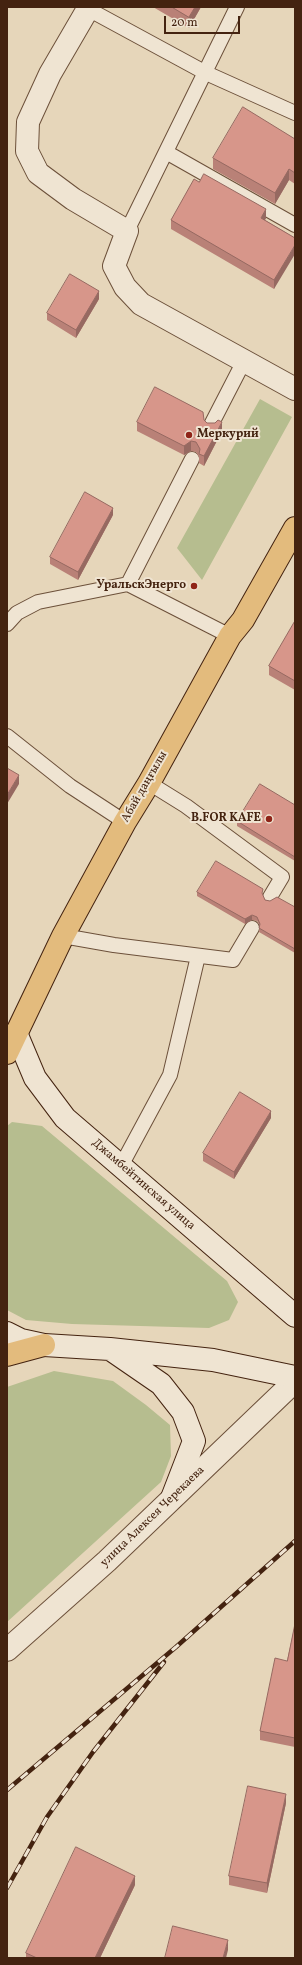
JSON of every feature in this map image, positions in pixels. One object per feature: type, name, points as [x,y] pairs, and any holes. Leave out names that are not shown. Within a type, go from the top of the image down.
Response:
[{"type":"main road","name":"Абай даңғылы","points":[[7,1052],[63,936],[125,822],[149,783],[230,636],[243,620],[295,528]]},
{"type":"main road","points":[[7,1356],[44,1345]]},
{"type":"street","points":[[89,8],[50,74],[28,122],[27,151],[38,173],[73,199],[127,231],[114,266],[125,287],[141,304],[295,389]]},
{"type":"street","name":"Джамбейтинская улица","points":[[16,1033],[35,1078],[65,1118],[295,1316]]},
{"type":"street","points":[[7,1333],[21,1340],[44,1345],[110,1349],[213,1360],[295,1377]]},
{"type":"street","points":[[110,1349],[161,1384],[183,1412],[194,1441],[172,1498]]},
{"type":"street","name":"улица Алексея Черекаева","points":[[7,1650],[107,1561],[295,1380]]},
{"type":"lane","points":[[127,231],[206,73],[237,7]]},
{"type":"lane","points":[[89,8],[206,73],[295,113]]},
{"type":"lane","points":[[166,152],[295,225]]},
{"type":"lane","points":[[211,425],[244,361]]},
{"type":"lane","points":[[128,584],[192,459]]},
{"type":"lane","points":[[7,624],[17,613],[38,602],[128,584],[230,636]]},
{"type":"lane","points":[[7,736],[70,786],[125,822]]},
{"type":"lane","points":[[149,783],[186,806],[282,877],[270,897]]},
{"type":"lane","points":[[63,936],[114,945],[233,960],[252,928]]},
{"type":"lane","points":[[121,1166],[170,1075],[198,956]]},
{"type":"green space","points":[[260,399],[292,417],[202,580],[177,548]]},
{"type":"green space","points":[[12,1122],[42,1126],[227,1281],[238,1302],[229,1320],[209,1328],[72,1324],[26,1320],[7,1310],[7,1126]]},
{"type":"green space","points":[[54,1371],[113,1381],[170,1425],[171,1456],[161,1482],[7,1622],[7,1387]]},
{"type":"building","points":[[172,7],[195,7],[189,17]]},
{"type":"building","points":[[243,107],[295,139],[295,173],[289,169],[275,193],[213,158]]},
{"type":"building","points":[[204,174],[266,209],[261,218],[295,238],[295,245],[274,280],[171,220],[194,179],[199,182]]},
{"type":"building","points":[[70,274],[99,291],[76,330],[47,313]]},
{"type":"building","points":[[155,387],[203,412],[204,420],[207,423],[215,423],[218,420],[222,422],[204,456],[199,454],[200,449],[196,442],[191,441],[184,446],[137,422]]},
{"type":"building","points":[[85,492],[113,508],[78,572],[50,557]]},
{"type":"building","points":[[295,621],[295,681],[269,666]]},
{"type":"building","points":[[7,768],[19,775],[7,795]]},
{"type":"building","points":[[260,784],[295,805],[295,857],[237,821]]},
{"type":"building","points":[[216,861],[263,889],[262,893],[265,900],[270,901],[277,897],[295,907],[295,949],[259,928],[260,924],[257,917],[252,915],[245,919],[197,892]]},
{"type":"building","points":[[240,1092],[271,1111],[234,1172],[203,1153]]},
{"type":"building","points":[[295,1624],[295,1738],[260,1731],[275,1658],[287,1661]]},
{"type":"building","points":[[248,1786],[286,1794],[267,1883],[229,1876]]},
{"type":"building","points":[[76,1847],[135,1876],[95,1958],[37,1958],[26,1953]]},
{"type":"building","points":[[173,1926],[228,1940],[223,1958],[165,1958]]},
{"type":"railway","points":[[7,1790],[176,1647],[295,1541]]},
{"type":"railway","points":[[7,1888],[47,1817],[93,1752],[164,1662]]},
{"type":"place","name":"Меркурий","points":[[189,435]]},
{"type":"place","name":"УральскЭнерго","points":[[194,586]]},
{"type":"place","name":"B.FOR KAFE","points":[[269,819]]}]
